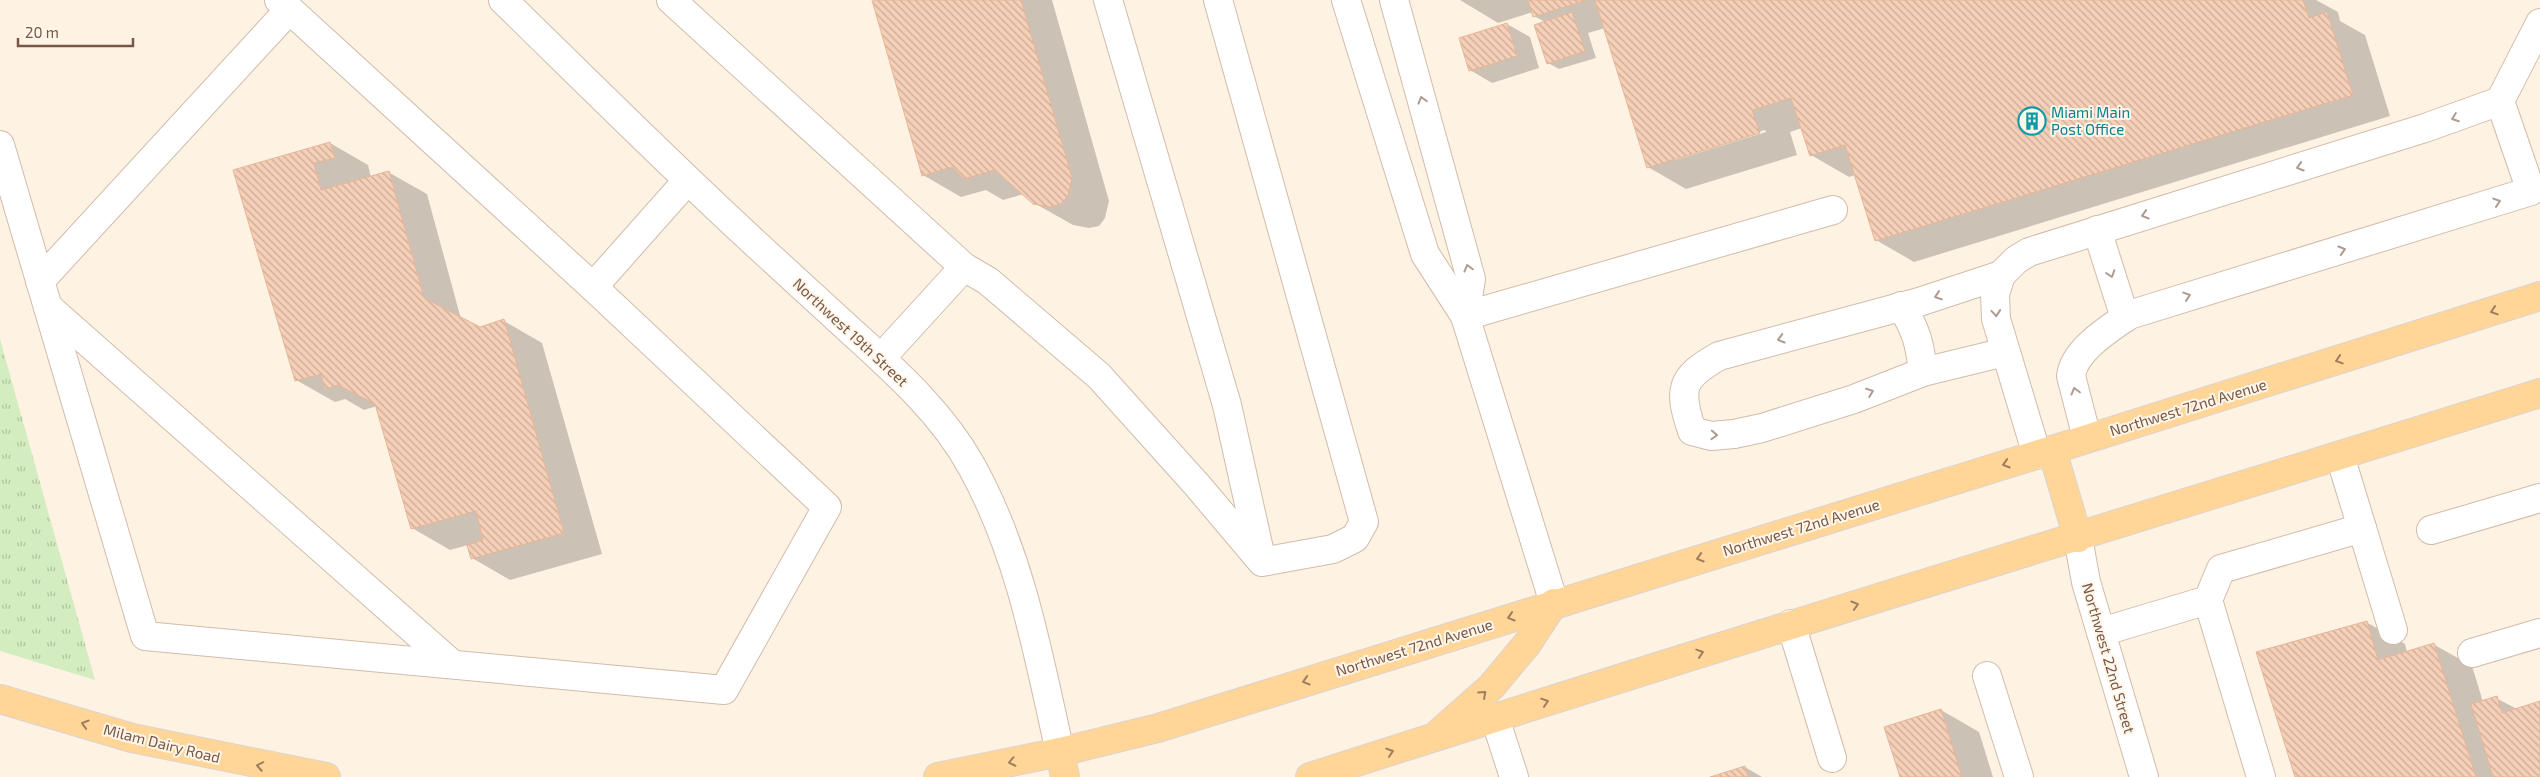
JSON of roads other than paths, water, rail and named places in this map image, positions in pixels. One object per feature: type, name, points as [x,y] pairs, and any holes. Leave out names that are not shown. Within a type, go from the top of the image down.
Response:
[{"type":"main road","name":"Northwest 72nd Avenue","points":[[1062,765],[1158,728],[2540,296]]},
{"type":"main road","points":[[1310,777],[1354,770],[1433,738],[1495,718],[1791,624],[2078,538],[2540,393]]},
{"type":"main road","points":[[2045,452],[2078,538]]},
{"type":"main road","points":[[1433,738],[1491,687],[1527,644],[1554,603]]},
{"type":"main road","name":"Milam Dairy Road","points":[[0,699],[132,738],[326,777]]},
{"type":"main road","points":[[938,777],[1062,765]]},
{"type":"street","name":"Northwest 19th Street","points":[[502,0],[687,181],[881,358],[915,392],[946,428],[971,465],[989,500],[1024,593],[1062,765]]},
{"type":"street","points":[[671,0],[964,266],[988,281],[1099,376],[1197,485],[1262,562]]},
{"type":"street","points":[[1108,0],[1227,405],[1262,562]]},
{"type":"street","points":[[1218,0],[1364,522],[1356,538],[1333,549],[1262,562]]},
{"type":"street","points":[[1346,0],[1426,254],[1465,316],[1554,603]]},
{"type":"street","points":[[1394,0],[1471,279],[1465,316]]},
{"type":"street","points":[[0,145],[44,294],[145,636],[724,690],[828,507],[593,287],[284,5],[44,294]]},
{"type":"street","points":[[2045,452],[2005,352],[1996,319],[1994,294],[2001,275],[2016,260],[2028,252],[2425,128],[2500,101],[2540,23]]},
{"type":"street","points":[[2087,438],[2072,376],[2073,366],[2092,345],[2125,318],[2194,294],[2371,242],[2531,191],[2500,101]]},
{"type":"street","points":[[593,287],[687,181]]},
{"type":"street","points":[[1465,316],[1833,210]]},
{"type":"street","points":[[2097,230],[2125,318]]},
{"type":"street","points":[[881,358],[964,266]]},
{"type":"street","points":[[2001,275],[1901,306],[1719,356],[1695,369],[1683,391],[1685,410],[1692,431],[1710,436],[1734,434],[1854,399],[1923,372],[2005,352]]},
{"type":"street","points":[[44,294],[452,664]]},
{"type":"street","points":[[1901,306],[1914,326],[1921,350],[1923,372]]},
{"type":"street","points":[[2340,456],[2393,630]]},
{"type":"street","points":[[2431,530],[2540,498]]},
{"type":"street","points":[[2261,777],[2208,600],[2222,569],[2362,528]]},
{"type":"street","name":"Northwest 22nd Street","points":[[2078,538],[2086,582],[2144,777]]},
{"type":"street","points":[[2101,632],[2208,600]]},
{"type":"street","points":[[1791,624],[1832,758]]},
{"type":"street","points":[[2472,653],[2540,633]]},
{"type":"street","points":[[1987,676],[2019,777]]},
{"type":"street","points":[[1495,718],[1514,777]]},
{"type":"place","name":"Miami Main Post Office","points":[[2032,121]]}]
